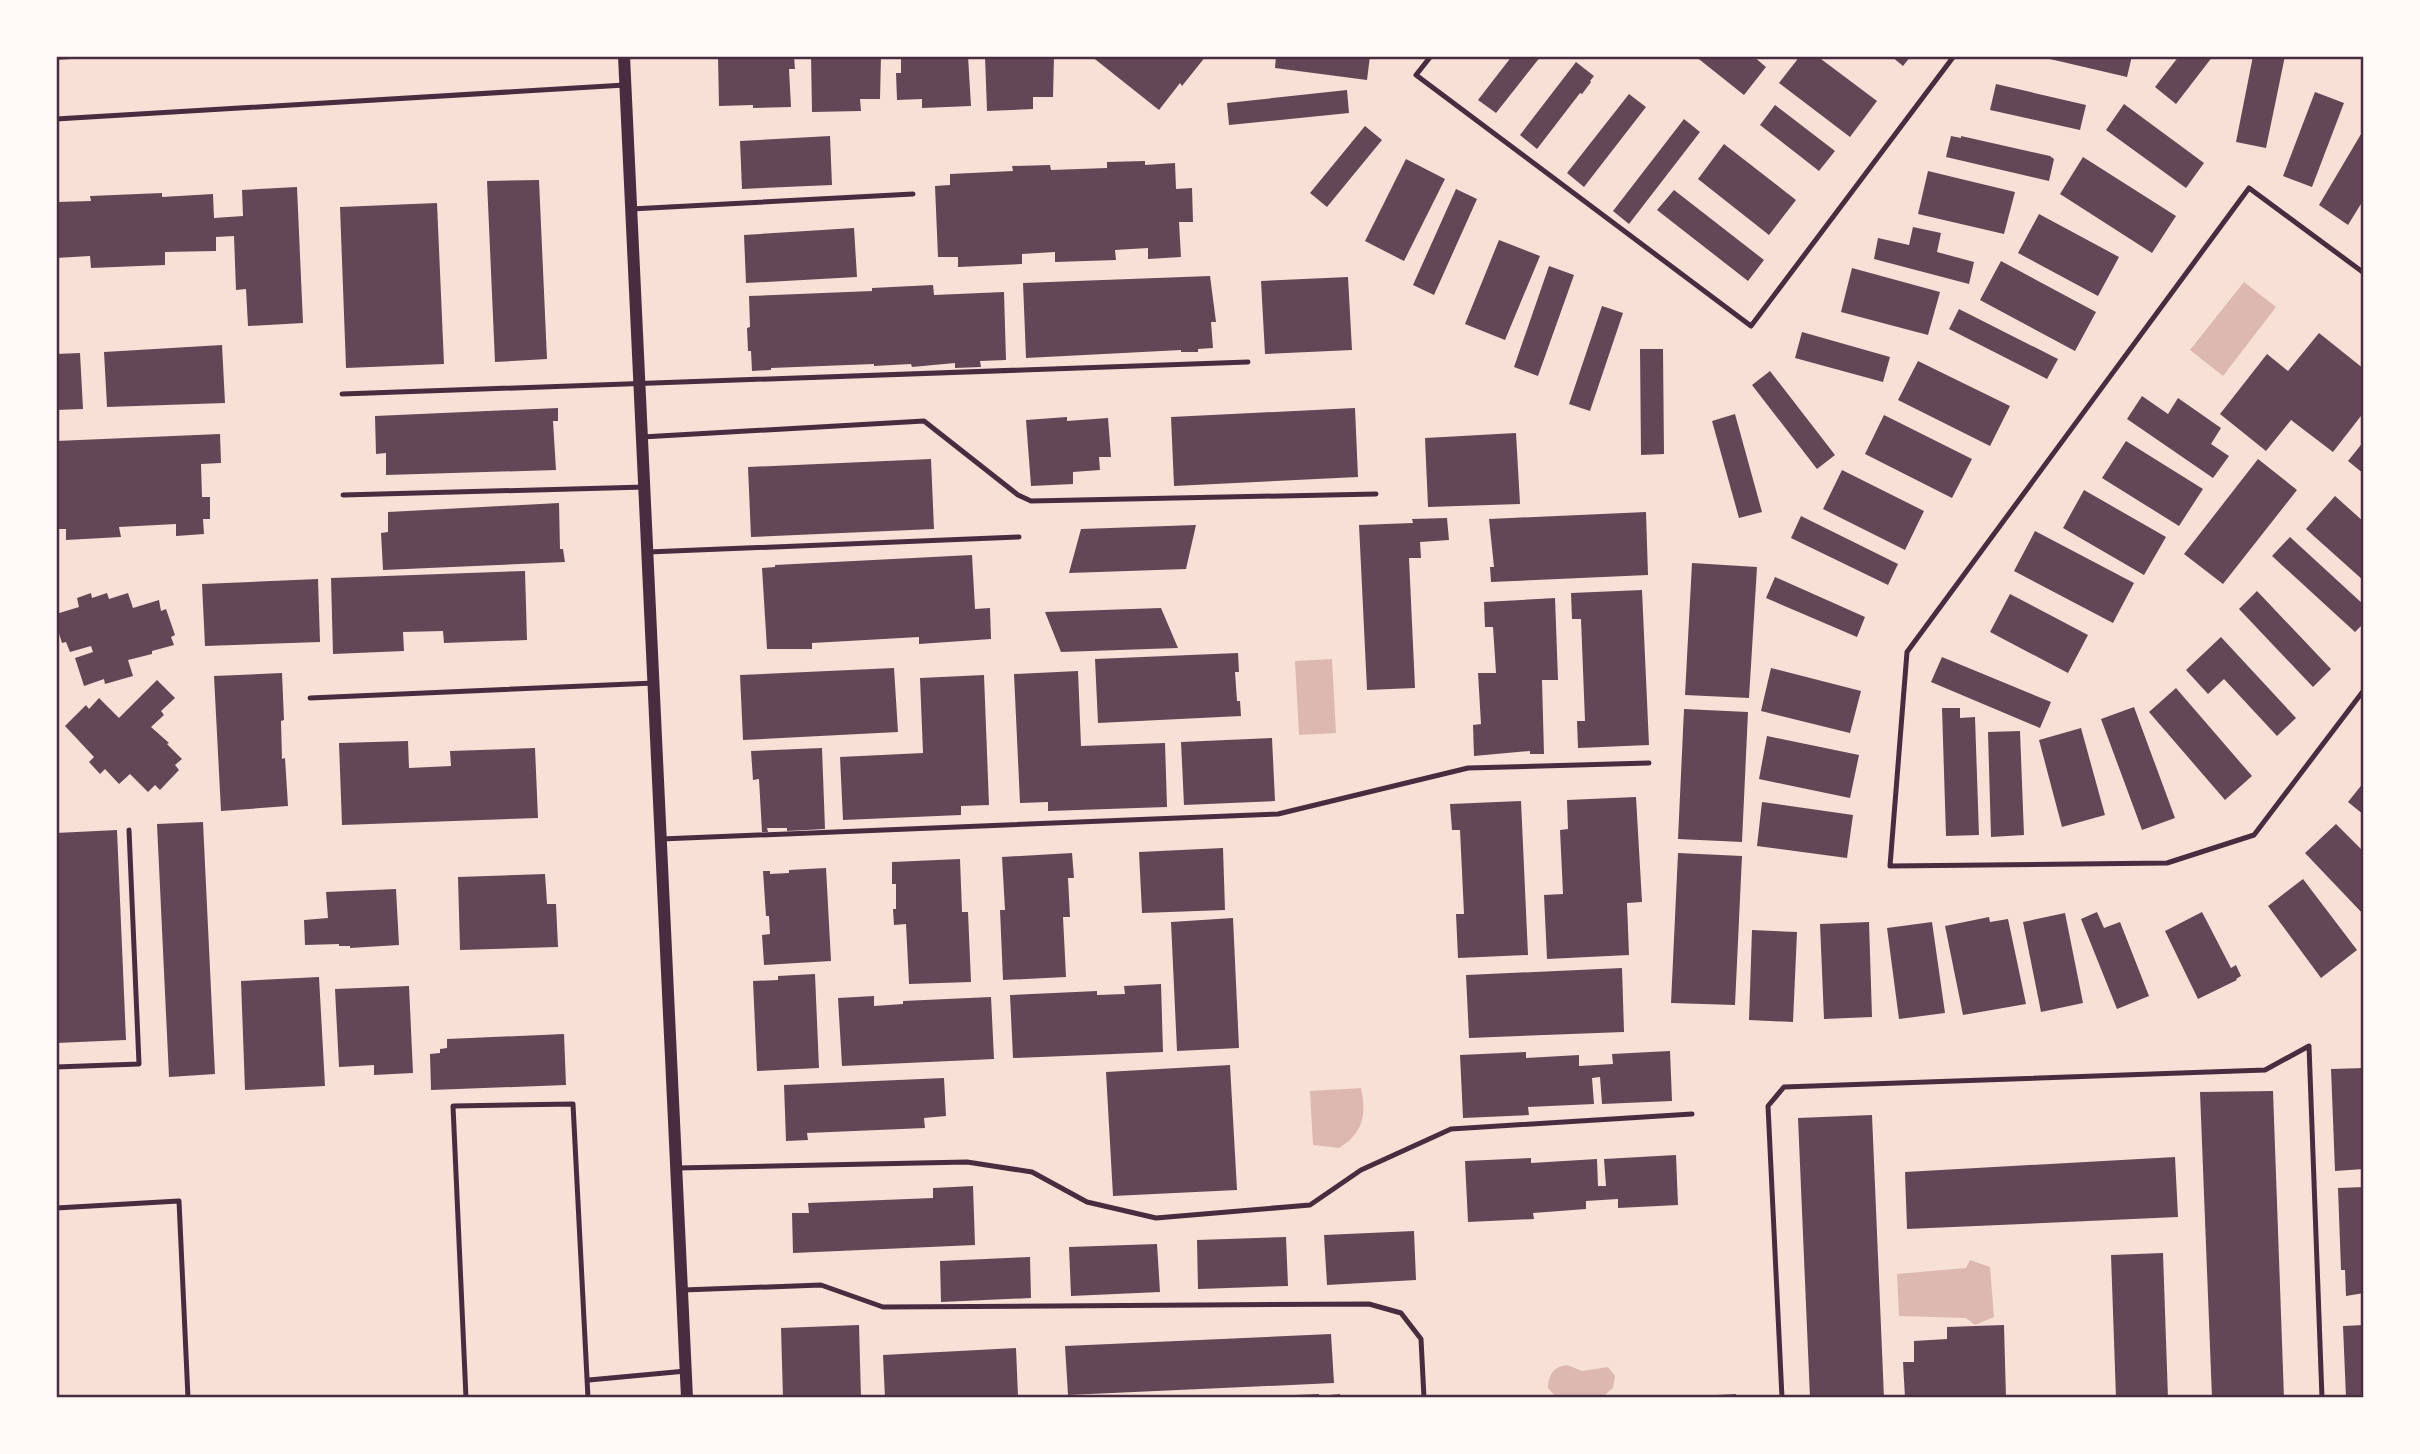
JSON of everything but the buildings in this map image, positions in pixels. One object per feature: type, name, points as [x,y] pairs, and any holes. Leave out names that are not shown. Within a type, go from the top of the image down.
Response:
[{"type":"street","points":[[624,56],[687,1398]]},
{"type":"lane","points":[[1431,56],[1416,75],[1751,326],[1954,56]]},
{"type":"lane","points":[[56,119],[625,85]]},
{"type":"lane","points":[[2364,273],[2249,188],[1907,652],[1890,866],[2167,863],[2254,835],[2364,690]]},
{"type":"lane","points":[[631,209],[913,194]]},
{"type":"lane","points":[[342,394],[1248,362]]},
{"type":"lane","points":[[642,437],[924,421],[1017,495],[1031,501],[1376,494]]},
{"type":"lane","points":[[343,495],[645,487]]},
{"type":"lane","points":[[648,552],[1019,537]]},
{"type":"lane","points":[[310,698],[654,683]]},
{"type":"lane","points":[[661,839],[1278,814],[1468,768],[1648,763]]},
{"type":"lane","points":[[56,1067],[139,1064],[129,830]]},
{"type":"lane","points":[[1782,1398],[1768,1106],[1784,1087],[2265,1070],[2309,1046],[2322,1398]]},
{"type":"lane","points":[[466,1398],[453,1106],[573,1104],[588,1398]]},
{"type":"lane","points":[[677,1168],[967,1162],[1032,1172],[1087,1202],[1156,1218],[1310,1205],[1361,1170],[1451,1129],[1692,1114]]},
{"type":"lane","points":[[56,1208],[179,1201],[188,1398]]},
{"type":"lane","points":[[683,1290],[821,1285],[883,1307],[1369,1304],[1401,1313],[1421,1339],[1424,1398]]},
{"type":"lane","points":[[589,1380],[686,1371]]},
{"type":"shaded area","points":[[2244,282],[2276,307],[2223,376],[2190,350]]},
{"type":"shaded area","points":[[1332,659],[1336,733],[1299,735],[1295,661]]},
{"type":"shaded area","points":[[1361,1088],[1363,1115],[1353,1136],[1339,1148],[1313,1145],[1310,1091]]},
{"type":"shaded area","points":[[1970,1260],[1990,1267],[1994,1317],[1975,1325],[1966,1318],[1899,1316],[1897,1274],[1966,1268]]},
{"type":"shaded area","points":[[1567,1365],[1582,1371],[1608,1367],[1615,1376],[1613,1388],[1601,1398],[1557,1398],[1548,1388],[1549,1379],[1555,1369]]}]
